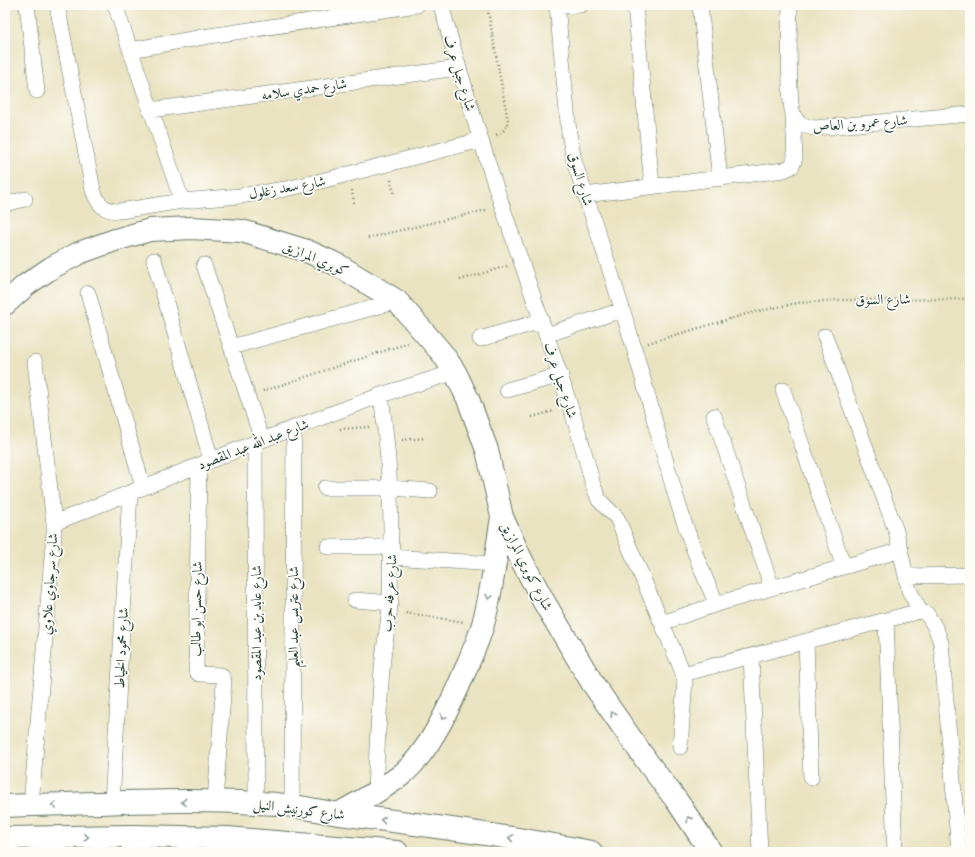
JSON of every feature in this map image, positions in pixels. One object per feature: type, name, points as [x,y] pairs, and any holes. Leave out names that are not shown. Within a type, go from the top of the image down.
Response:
[{"type":"main road","name":"كوبري المرازيق","points":[[5,304],[26,285],[51,268],[79,253],[115,240],[150,230],[192,228],[242,231],[307,251],[344,268],[397,301],[442,352],[455,372],[471,406],[487,450],[502,516]]},
{"type":"main road","name":"شارع كوبري المرازيق","points":[[338,814],[364,800],[400,776],[419,756],[456,694],[483,625],[492,586],[502,516]]},
{"type":"main road","name":"شارع كوبري المرازيق","points":[[502,516],[521,559],[544,602],[593,684],[648,763],[677,801],[711,852]]},
{"type":"main road","name":"شارع كورنيش النيل","points":[[5,806],[215,801],[292,805],[338,814],[448,828],[591,852]]},
{"type":"main road","points":[[5,838],[37,845],[225,845],[397,852]]},
{"type":"street","points":[[27,5],[37,91]]},
{"type":"street","name":"شارع سعد زغلول","points":[[57,5],[95,197],[106,209],[113,211],[182,201],[240,196],[318,182],[481,140]]},
{"type":"street","points":[[115,5],[182,201]]},
{"type":"street","points":[[130,50],[216,35],[417,5]]},
{"type":"street","name":"شارع جبل عرف","points":[[441,5],[458,68],[521,262],[570,406],[596,494],[617,518],[683,674],[685,682],[680,747]]},
{"type":"street","points":[[557,6],[581,5]]},
{"type":"street","points":[[634,5],[652,186]]},
{"type":"street","points":[[700,5],[720,179]]},
{"type":"street","name":"شارع عمرو بن العاص","points":[[790,5],[791,106],[793,114],[798,122],[814,128],[970,114]]},
{"type":"street","name":"شارع السوق","points":[[557,6],[571,147],[585,196],[634,348],[686,529],[699,567],[717,604]]},
{"type":"street","name":"شارع حمدي سلامه","points":[[150,110],[458,68]]},
{"type":"street","points":[[585,196],[652,186],[720,179],[784,170],[792,166],[795,158],[793,114]]},
{"type":"street","points":[[5,204],[25,199]]},
{"type":"street","points":[[154,260],[205,463]]},
{"type":"street","name":"شارع عابد بن عبد المقصود","points":[[204,265],[247,396],[259,441],[256,803]]},
{"type":"street","name":"شارع محمود الخياط","points":[[88,293],[136,490],[112,803]]},
{"type":"street","points":[[231,347],[397,301]]},
{"type":"street","points":[[546,336],[622,310]]},
{"type":"street","points":[[480,339],[541,321]]},
{"type":"street","points":[[825,336],[896,531],[909,590],[920,610],[927,614],[942,643],[959,852]]},
{"type":"street","name":"شارع سرجاوي علاوي","points":[[31,805],[54,534],[54,523],[35,362]]},
{"type":"street","name":"شارع عبد الله عبد المقصود","points":[[54,523],[259,441],[381,395],[455,372]]},
{"type":"street","points":[[507,390],[560,376]]},
{"type":"street","points":[[783,390],[844,567]]},
{"type":"street","name":"شارع عرفه حرب","points":[[376,792],[379,705],[383,658],[390,607],[390,570],[392,552],[390,488],[386,433],[381,395]]},
{"type":"street","points":[[714,416],[772,588]]},
{"type":"street","name":"شارع عتريس عبد العليم","points":[[292,805],[294,428]]},
{"type":"street","name":"شارع حسن ابو طالب","points":[[205,463],[196,671],[199,674],[221,675],[224,682],[215,801]]},
{"type":"street","points":[[325,488],[390,488],[430,491]]},
{"type":"street","points":[[328,547],[392,552],[494,564]]},
{"type":"street","points":[[662,622],[717,604],[901,550]]},
{"type":"street","points":[[906,576],[970,575]]},
{"type":"street","points":[[355,600],[390,607]]},
{"type":"street","points":[[683,674],[920,610]]},
{"type":"street","points":[[886,620],[895,852]]},
{"type":"street","points":[[806,641],[811,778]]},
{"type":"street","points":[[751,656],[760,852]]},
{"type":"path","points":[[481,140],[502,133],[506,128],[508,121],[486,5]]},
{"type":"path","points":[[368,238],[503,206]]},
{"type":"path","points":[[460,280],[521,262]]},
{"type":"path","name":"شارع السوق","points":[[634,348],[750,313],[797,303],[846,300],[970,299]]},
{"type":"path","points":[[247,396],[429,336]]},
{"type":"path","points":[[532,417],[570,406]]},
{"type":"path","points":[[334,430],[386,433],[426,438]]},
{"type":"path","points":[[390,607],[483,625]]}]
